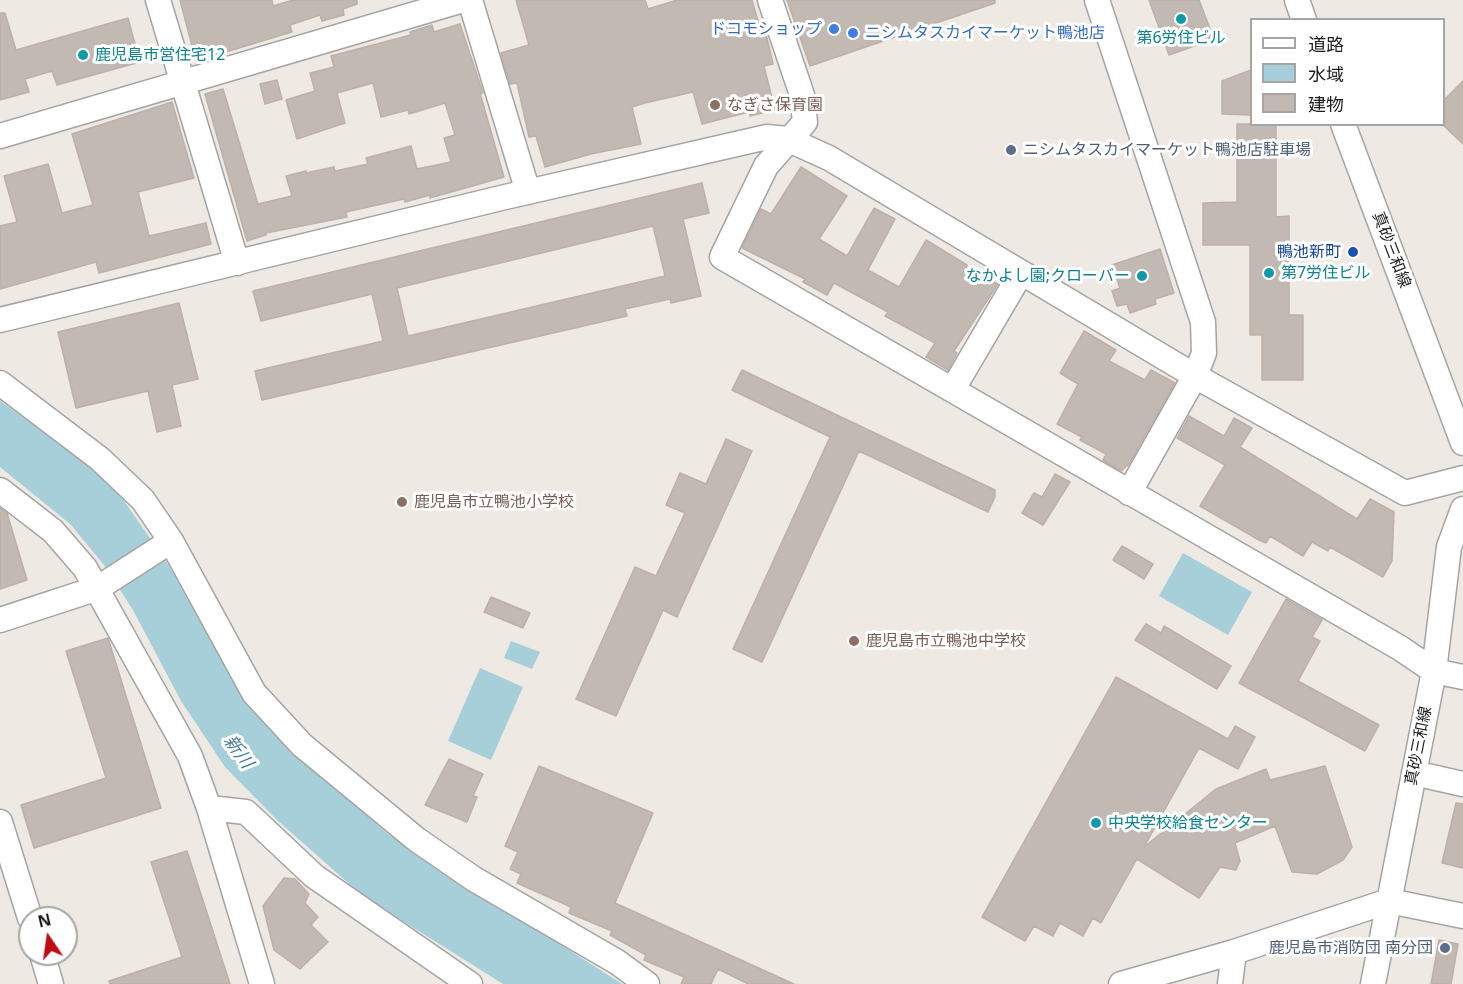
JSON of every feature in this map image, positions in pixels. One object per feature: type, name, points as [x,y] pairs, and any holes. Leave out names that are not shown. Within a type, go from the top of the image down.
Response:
[{"type":"street","points":[[158,0],[237,263]]},
{"type":"street","points":[[0,136],[463,0]]},
{"type":"street","points":[[470,0],[528,192]]},
{"type":"street","points":[[770,0],[802,95],[805,122],[787,139],[766,166],[722,257],[1400,648],[1434,671],[1463,677]]},
{"type":"street","points":[[1097,0],[1203,321],[1204,353],[1195,376],[1129,493]]},
{"type":"street","points":[[1297,0],[1303,18]]},
{"type":"street","name":"真砂三和線","points":[[1344,126],[1463,443]]},
{"type":"street","points":[[0,320],[746,140],[767,137],[787,139],[829,158],[1195,376],[1405,493],[1463,478]]},
{"type":"street","points":[[953,389],[1021,273]]},
{"type":"street","points":[[0,383],[100,459],[142,500],[254,693],[302,745],[416,839],[474,879],[616,962],[647,984]]},
{"type":"street","points":[[0,490],[53,531],[103,585],[189,756],[209,808],[262,984]]},
{"type":"street","name":"真砂三和線","points":[[1372,984],[1434,671],[1463,509]]},
{"type":"street","points":[[0,620],[103,585],[167,544]]},
{"type":"street","points":[[1414,773],[1463,784]]},
{"type":"street","points":[[209,808],[246,812],[314,876],[470,984]]},
{"type":"street","points":[[0,822],[26,906]]},
{"type":"street","points":[[1121,984],[1234,952],[1389,901],[1463,916]]},
{"type":"street","points":[[1230,984],[1234,952]]},
{"type":"street","points":[[46,966],[51,984]]},
{"type":"water","name":"新川","points":[[0,401],[63,446],[115,488],[168,564],[239,692],[304,761],[388,834],[622,984],[503,984],[363,896],[277,820],[225,767],[181,701],[133,610],[104,565],[70,524],[0,467]]},
{"type":"water","points":[[1183,553],[1252,592],[1228,635],[1159,596]]},
{"type":"water","points":[[511,641],[540,652],[532,669],[504,658]]},
{"type":"water","points":[[480,668],[523,687],[491,760],[448,741]]},
{"type":"building","points":[[180,0],[272,0],[273,6],[293,0],[357,0],[357,4],[343,9],[344,15],[322,21],[320,15],[290,25],[292,32],[196,61]]},
{"type":"building","points":[[516,0],[645,0],[648,9],[677,0],[752,0],[762,35],[766,34],[773,64],[764,66],[775,110],[750,116],[749,112],[702,124],[693,92],[645,103],[632,107],[641,144],[591,154],[545,167],[536,136],[529,137],[517,83],[510,84],[501,53],[529,45]]},
{"type":"building","name":"ニシムタスカイマーケット鴨池店","points":[[787,0],[995,0],[995,3],[810,66]]},
{"type":"building","name":"第6労住ビル","points":[[1149,0],[1199,0],[1214,39],[1169,55]]},
{"type":"building","name":"鹿児島市営住宅12","points":[[0,13],[5,13],[16,50],[128,18],[140,62],[57,85],[52,71],[25,79],[29,92],[0,100]]},
{"type":"building","points":[[460,24],[483,93],[480,93],[504,177],[430,198],[430,195],[405,202],[404,199],[346,212],[347,217],[266,233],[266,235],[247,241],[205,94],[223,89],[258,204],[292,196],[286,176],[334,167],[335,171],[368,164],[366,158],[411,146],[417,169],[451,162],[444,138],[455,135],[445,103],[409,114],[408,110],[381,117],[373,83],[337,93],[345,123],[297,139],[286,100],[315,91],[310,73],[334,67],[331,56],[411,35],[410,32],[432,25],[434,32]]},
{"type":"building","points":[[1250,70],[1250,115],[1222,114],[1222,81]]},
{"type":"building","points":[[277,80],[282,99],[265,104],[260,84]]},
{"type":"building","points":[[1463,81],[1463,144],[1444,126],[1445,99]]},
{"type":"building","points":[[172,102],[194,178],[138,192],[149,236],[206,223],[211,244],[99,273],[96,262],[0,289],[0,226],[17,222],[4,176],[48,164],[62,213],[93,205],[72,134]]},
{"type":"building","name":"第7労住ビル","points":[[1237,124],[1276,126],[1276,217],[1289,216],[1289,315],[1303,315],[1303,380],[1262,380],[1262,335],[1250,335],[1250,245],[1203,245],[1203,203],[1237,202]]},
{"type":"building","points":[[801,167],[847,196],[819,239],[847,256],[874,208],[895,219],[868,270],[899,287],[926,240],[967,265],[966,268],[998,284],[954,351],[957,353],[948,370],[926,357],[935,343],[885,316],[888,312],[834,283],[827,295],[803,282],[805,279],[742,248],[761,209],[771,214]]},
{"type":"building","points":[[702,183],[709,213],[683,219],[701,296],[671,303],[670,299],[625,309],[627,316],[262,400],[255,371],[383,341],[372,294],[261,321],[253,291]],"holes":[[[653,226],[665,276],[408,336],[397,288]]]},
{"type":"building","name":"なかよし園;クローバー","points":[[1160,249],[1174,293],[1155,299],[1156,304],[1130,313],[1127,304],[1117,306],[1112,291],[1120,288],[1112,265]]},
{"type":"building","points":[[179,303],[198,379],[172,385],[181,426],[157,432],[148,391],[76,408],[58,332]]},
{"type":"building","points":[[1084,331],[1116,350],[1109,361],[1145,380],[1151,370],[1175,383],[1129,464],[1121,471],[1103,460],[1106,454],[1080,440],[1082,437],[1057,424],[1078,384],[1060,373]]},
{"type":"building","points":[[742,370],[995,490],[995,497],[988,512],[859,451],[762,662],[733,649],[830,437],[732,390]]},
{"type":"building","points":[[1189,416],[1224,436],[1234,418],[1252,428],[1240,447],[1357,519],[1370,499],[1394,512],[1392,561],[1383,577],[1330,547],[1328,551],[1312,542],[1303,556],[1270,536],[1266,543],[1200,506],[1225,465],[1177,438]]},
{"type":"building","points":[[726,439],[752,451],[677,617],[663,610],[616,716],[576,699],[635,567],[656,576],[685,513],[666,505],[680,473],[706,484]]},
{"type":"building","points":[[1055,474],[1070,482],[1043,525],[1022,513],[1034,493],[1042,497]]},
{"type":"building","points":[[0,508],[7,513],[27,580],[0,589]]},
{"type":"building","points":[[1122,546],[1153,564],[1144,579],[1113,560]]},
{"type":"building","points":[[491,597],[530,613],[523,628],[484,612]]},
{"type":"building","points":[[1286,599],[1322,620],[1312,637],[1320,641],[1298,681],[1379,725],[1365,751],[1239,683]]},
{"type":"building","points":[[1146,624],[1161,633],[1164,626],[1231,666],[1217,689],[1135,640]]},
{"type":"building","points":[[108,638],[161,808],[34,848],[21,805],[106,778],[66,651]]},
{"type":"building","name":"中央学校給食センター","points":[[1116,677],[1228,739],[1235,726],[1255,737],[1238,769],[1199,748],[1144,847],[1216,789],[1266,769],[1270,780],[1325,766],[1352,847],[1343,860],[1317,874],[1292,872],[1275,826],[1235,843],[1240,861],[1236,870],[1220,867],[1199,898],[1137,859],[1101,923],[1093,918],[1083,936],[1060,923],[1053,936],[1034,926],[1025,941],[982,917]]},
{"type":"building","points":[[449,759],[483,774],[473,796],[477,797],[467,822],[425,805]]},
{"type":"building","points":[[539,766],[653,813],[615,903],[794,984],[748,984],[718,969],[711,984],[681,984],[684,977],[644,960],[646,955],[610,935],[612,931],[569,913],[571,907],[517,883],[521,874],[510,869],[518,852],[505,846]]},
{"type":"building","points":[[1456,803],[1463,804],[1463,868],[1442,863]]},
{"type":"building","points":[[187,851],[230,984],[110,984],[109,981],[182,957],[151,862]]},
{"type":"building","points":[[284,878],[295,879],[309,894],[305,903],[318,917],[311,925],[328,942],[300,969],[274,950],[263,906]]},
{"type":"building","points":[[1439,940],[1458,944],[1451,984],[1431,984]]},
{"type":"place","name":"第6労住ビル","points":[[1181,19]]},
{"type":"place","name":"ドコモショップ","points":[[834,29]]},
{"type":"place","name":"ニシムタスカイマーケット鴨池店","points":[[853,33]]},
{"type":"place","name":"鹿児島市営住宅12","points":[[83,55]]},
{"type":"place","name":"なぎさ保育園","points":[[715,105]]},
{"type":"place","name":"ニシムタスカイマーケット鴨池店駐車場","points":[[1011,150]]},
{"type":"place","name":"鴨池新町","points":[[1353,252]]},
{"type":"place","name":"第7労住ビル","points":[[1269,273]]},
{"type":"place","name":"なかよし園;クローバー","points":[[1142,276]]},
{"type":"place","name":"鹿児島市立鴨池小学校","points":[[402,502]]},
{"type":"place","name":"鹿児島市立鴨池中学校","points":[[854,641]]},
{"type":"place","name":"中央学校給食センター","points":[[1096,823]]},
{"type":"place","name":"鹿児島市消防団 南分団","points":[[1445,948]]}]
